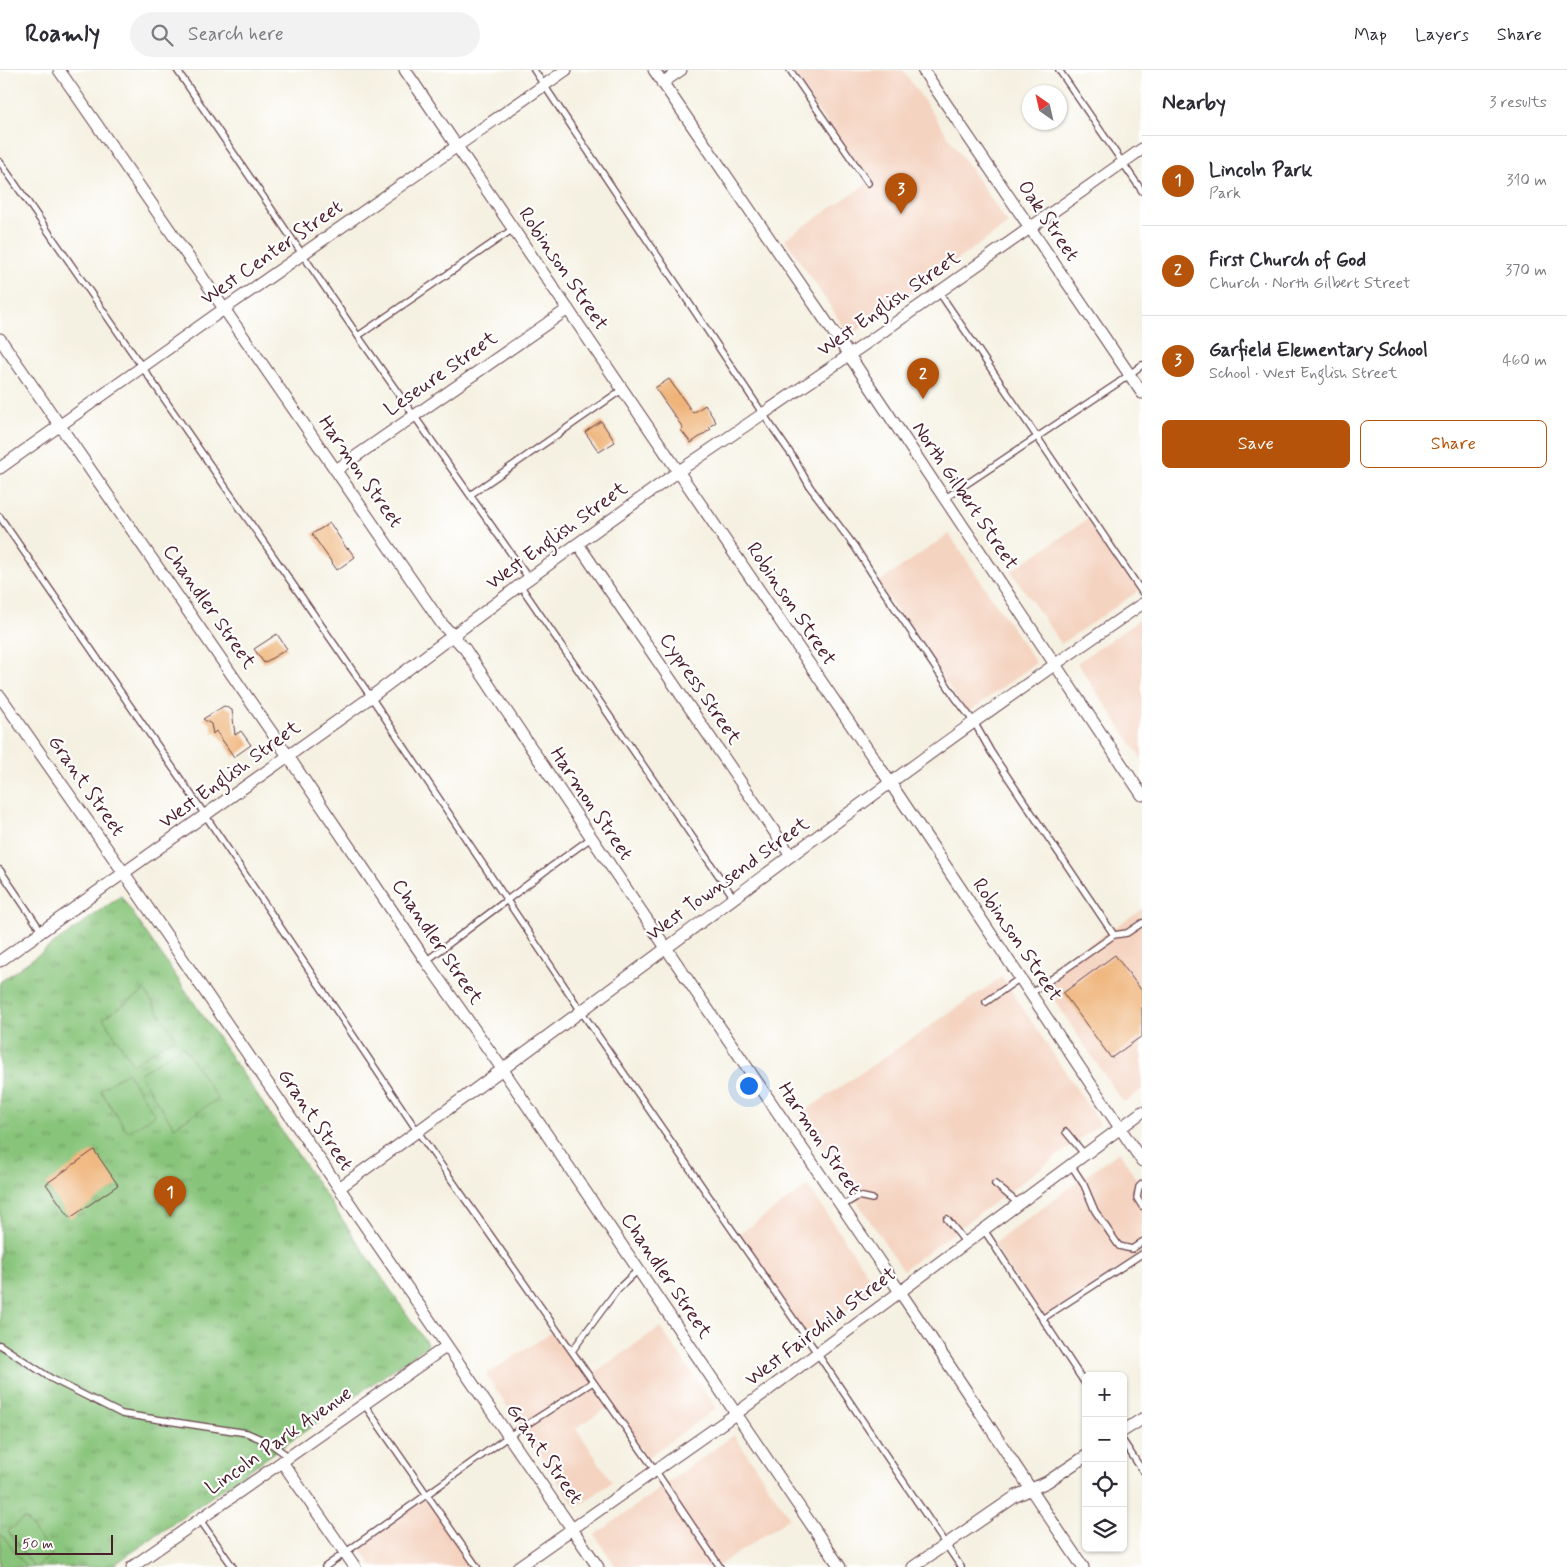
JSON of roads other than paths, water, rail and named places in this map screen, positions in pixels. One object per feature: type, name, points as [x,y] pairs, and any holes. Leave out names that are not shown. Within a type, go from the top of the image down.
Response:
[{"type":"street","name":"Harmon Street","points":[[59,70],[436,616],[465,649],[591,838],[900,1291],[1030,1490],[1083,1567]]},
{"type":"street","name":"Robinson Street","points":[[405,70],[890,783],[1142,1161]]},
{"type":"street","name":"West Center Street","points":[[0,468],[566,70]]},
{"type":"street","name":"North Gilbert Street","points":[[654,70],[849,355],[1142,795]]},
{"type":"street","points":[[662,83],[681,70]]},
{"type":"street","name":"Oak Street","points":[[923,70],[1142,393]]},
{"type":"street","name":"West English Street","points":[[0,962],[371,697],[525,582],[679,471],[849,355],[1142,149]]},
{"type":"street","name":"Leseure Street","points":[[336,470],[568,310]]},
{"type":"street","name":"Chandler Street","points":[[0,339],[288,756],[426,961],[503,1070],[840,1567]]},
{"type":"street","name":"Cypress Street","points":[[578,544],[791,856]]},
{"type":"street","name":"West Townsend Street","points":[[339,1188],[503,1070],[890,783],[1054,664],[1142,604]]},
{"type":"street","name":"Grant Street","points":[[0,696],[124,873],[598,1567]]},
{"type":"street","name":"West Fairchild Street","points":[[518,1567],[737,1413],[1142,1112]]},
{"type":"street","name":"Lincoln Park Avenue","points":[[132,1567],[447,1346]]},
{"type":"street","points":[[1127,1428],[1142,1419]]},
{"type":"street","points":[[913,1567],[1016,1496],[1047,1482],[1082,1459]]},
{"type":"street","points":[[286,1460],[355,1567]]},
{"type":"lane","points":[[177,70],[302,255],[470,495],[525,582],[734,898]]},
{"type":"lane","points":[[534,70],[793,457],[810,487],[855,547],[955,697],[974,722],[991,752],[1114,935]]},
{"type":"lane","points":[[790,70],[868,183]]},
{"type":"lane","points":[[1059,70],[1142,191]]},
{"type":"lane","points":[[0,162],[371,697],[508,899],[581,1011],[817,1353],[961,1567]]},
{"type":"lane","points":[[358,336],[513,229]]},
{"type":"lane","points":[[939,292],[1142,592]]},
{"type":"lane","points":[[944,499],[1142,365]]},
{"type":"lane","points":[[470,495],[623,390]]},
{"type":"lane","points":[[0,517],[205,815],[418,1132],[594,1382],[720,1567]]},
{"type":"lane","points":[[426,961],[591,838]]},
{"type":"lane","points":[[0,870],[42,932]]},
{"type":"lane","points":[[1030,994],[1114,935],[1127,933],[1142,923]]},
{"type":"lane","points":[[986,1002],[1020,978]]},
{"type":"lane","points":[[1066,1132],[1085,1155]]},
{"type":"lane","points":[[1071,1165],[1084,1185],[1094,1211],[1119,1246],[1132,1249],[1142,1242]]},
{"type":"lane","points":[[995,1184],[1019,1204]]},
{"type":"lane","points":[[1142,1184],[1138,1187],[1137,1198],[1142,1206]]},
{"type":"lane","points":[[842,1206],[858,1196],[872,1199]]},
{"type":"lane","points":[[947,1219],[966,1243]]},
{"type":"lane","points":[[984,1230],[1082,1379]]},
{"type":"lane","points":[[1042,1319],[1142,1254]]},
{"type":"lane","points":[[572,1351],[617,1290],[639,1269]]},
{"type":"lane","points":[[0,1345],[52,1379],[122,1414],[247,1433],[270,1443],[286,1460]]},
{"type":"lane","points":[[325,1567],[509,1436],[594,1382]]},
{"type":"lane","points":[[364,1404],[477,1567]]},
{"type":"lane","points":[[1127,1447],[1142,1470]]},
{"type":"lane","points":[[200,1520],[233,1567]]},
{"type":"place","name":"Garfield Elementary School","points":[[901,214]]},
{"type":"place","name":"First Church of God","points":[[923,399]]},
{"type":"place","name":"Lincoln Park","points":[[170,1217]]}]
